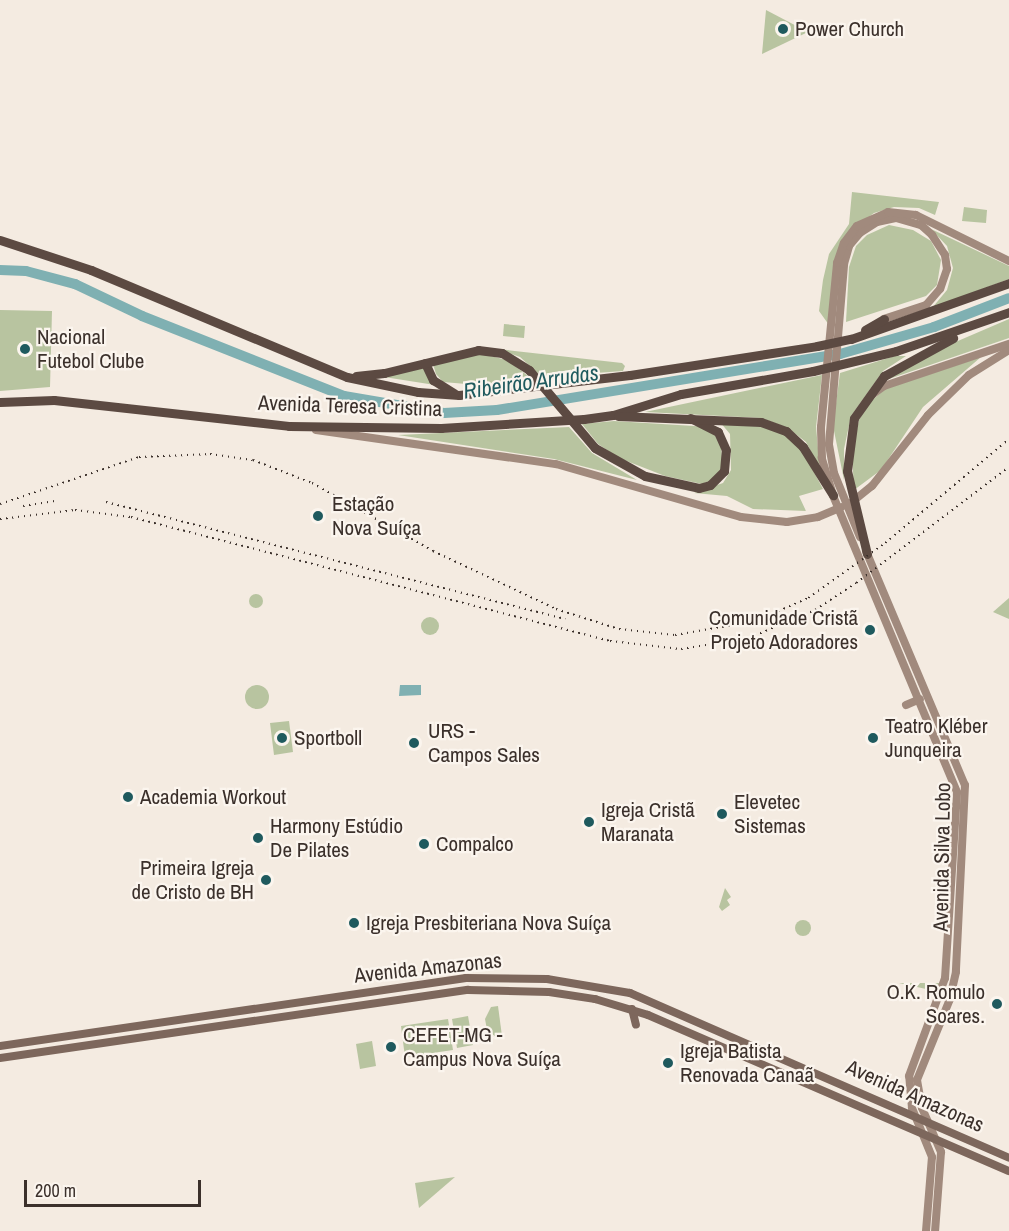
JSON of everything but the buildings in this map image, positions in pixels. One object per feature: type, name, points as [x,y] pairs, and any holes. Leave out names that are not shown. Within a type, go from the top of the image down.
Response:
[{"type":"highway","name":"Avenida Teresa Cristina","points":[[0,240],[47,255],[347,377],[418,392],[459,395],[630,375],[851,339],[1009,283]]},
{"type":"highway","name":"Avenida Teresa Cristina","points":[[0,402],[54,400],[289,426],[441,428],[613,415],[681,394],[813,371],[896,351],[1009,312]]},
{"type":"highway","points":[[851,339],[884,319]]},
{"type":"highway","points":[[867,554],[847,471],[854,417],[864,400],[884,376],[907,360],[985,322]]},
{"type":"highway","points":[[347,377],[490,350],[515,359],[528,370],[595,448],[626,468],[667,484],[686,488],[710,485],[724,471],[724,441],[708,424],[690,418]]},
{"type":"highway","points":[[425,363],[433,380],[459,395]]},
{"type":"highway","points":[[613,415],[761,422],[786,431],[802,447],[833,495]]},
{"type":"main road","points":[[825,427],[838,290],[839,252],[850,233],[867,219],[888,212],[916,215],[994,256],[1009,261]]},
{"type":"main road","points":[[838,290],[846,256],[860,233],[886,219],[921,225],[945,255],[945,280],[926,305],[884,319]]},
{"type":"main road","points":[[864,400],[884,386],[1009,344]]},
{"type":"main road","points":[[289,426],[556,465],[741,517],[787,522],[818,517],[849,504],[872,486],[928,415],[969,375],[1009,350]]},
{"type":"main road","name":"Avenida Silva Lobo","points":[[825,427],[822,458],[833,495],[957,792],[945,978],[909,1076],[912,1108],[932,1157],[926,1231]]},
{"type":"main road","name":"Avenida Silva Lobo","points":[[825,427],[834,473],[964,785],[956,972],[950,999],[917,1080],[922,1108],[940,1152],[935,1231]]},
{"type":"main road","points":[[906,705],[920,699]]},
{"type":"main road","name":"Avenida Amazonas","points":[[0,1046],[395,987],[509,977],[630,993],[1009,1158]]},
{"type":"main road","name":"Avenida Amazonas","points":[[0,1058],[468,990],[549,992],[632,1009],[1009,1171]]},
{"type":"main road","points":[[632,1009],[636,1025]]},
{"type":"green space","points":[[766,10],[808,32],[762,54]]},
{"type":"green space","points":[[852,192],[939,202],[935,215],[919,208],[894,207],[874,213],[854,228],[829,325],[819,311],[823,280],[829,254],[849,224]]},
{"type":"green space","points":[[964,207],[987,210],[986,223],[962,221]]},
{"type":"green space","points":[[889,225],[913,230],[931,241],[941,260],[937,285],[926,296],[846,322],[849,267],[856,246],[867,235]]},
{"type":"green space","points":[[931,229],[1009,266],[1009,279],[932,308],[947,290],[953,268],[947,246]]},
{"type":"green space","name":"Nacional Futebol Clube","points":[[0,310],[52,311],[50,387],[0,391]]},
{"type":"green space","points":[[1009,319],[1009,338],[886,380],[909,362]]},
{"type":"green space","points":[[504,324],[525,326],[524,338],[503,336]]},
{"type":"green space","points":[[498,349],[622,363],[625,366],[623,371],[542,377],[520,357]]},
{"type":"green space","points":[[474,352],[507,360],[532,379],[478,385],[443,382],[436,374],[433,364]]},
{"type":"green space","points":[[895,356],[906,356],[883,371],[851,416],[844,449],[844,480],[833,426],[840,373]]},
{"type":"green space","points":[[981,357],[923,407],[881,470],[854,490],[852,452],[859,420],[868,404],[885,389]]},
{"type":"green space","points":[[424,367],[435,385],[384,377]]},
{"type":"green space","points":[[822,375],[816,427],[820,469],[806,442],[788,428],[761,418],[645,412]]},
{"type":"green space","points":[[614,421],[710,427],[720,438],[723,467],[716,478],[702,484],[665,476],[619,458],[598,444],[582,424]]},
{"type":"green space","points":[[720,422],[760,424],[786,434],[801,448],[823,489],[799,496],[806,511],[753,509],[727,496],[694,493],[723,483],[731,470],[730,434]]},
{"type":"green space","points":[[569,427],[592,453],[637,480],[554,459],[398,435]]},
{"type":"green space","points":[[256,594],[261,596],[263,601],[261,606],[256,608],[251,606],[249,601],[251,596]]},
{"type":"green space","points":[[1009,598],[1009,619],[993,612]]},
{"type":"green space","points":[[426,617],[434,617],[439,622],[437,633],[426,635],[421,630],[421,622]]},
{"type":"green space","points":[[257,685],[262,686],[268,692],[268,702],[262,708],[257,709],[252,708],[246,702],[245,697],[246,692],[252,686]]},
{"type":"green space","name":"Sportboll","points":[[289,721],[293,752],[274,755],[270,723]]},
{"type":"green space","points":[[725,888],[731,897],[727,900],[730,905],[722,911],[719,907]]},
{"type":"green space","points":[[800,920],[806,920],[811,928],[809,934],[800,936],[795,931],[795,925]]},
{"type":"green space","points":[[899,983],[940,983],[935,998],[926,989]]},
{"type":"green space","points":[[498,1006],[502,1036],[496,1037],[487,1030],[485,1019],[491,1007]]},
{"type":"green space","points":[[468,1016],[473,1045],[457,1048],[452,1019]]},
{"type":"green space","points":[[448,1019],[453,1050],[405,1057],[401,1026]]},
{"type":"green space","points":[[372,1041],[376,1066],[360,1069],[356,1044]]},
{"type":"green space","points":[[455,1177],[419,1208],[415,1183]]},
{"type":"water","points":[[400,685],[421,685],[421,695],[399,696]]},
{"type":"waterway","name":"Ribeirão Arrudas","points":[[0,270],[26,271],[75,284],[142,316],[344,396],[444,413],[497,410],[840,354],[934,327],[1009,298]]},
{"type":"railway","points":[[0,504],[139,457],[210,454],[253,460],[312,483],[433,551],[556,609],[619,629],[675,635],[756,621],[808,598],[885,543],[1009,439]]},
{"type":"railway","points":[[0,519],[75,510],[131,517],[610,641],[681,649],[749,638],[815,610],[856,583],[1009,467]]},
{"type":"railway","points":[[23,506],[55,501]]},
{"type":"railway","points":[[106,502],[565,619]]},
{"type":"place","name":"Power Church","points":[[783,29]]},
{"type":"place","name":"Nacional Futebol Clube","points":[[25,349]]},
{"type":"place","name":"Estação Nova Suíça","points":[[318,516]]},
{"type":"place","name":"Comunidade Cristã Projeto Adoradores","points":[[870,630]]},
{"type":"place","name":"Sportboll","points":[[282,738]]},
{"type":"place","name":"Teatro Kléber Junqueira","points":[[873,738]]},
{"type":"place","name":"URS - Campos Sales","points":[[414,743]]},
{"type":"place","name":"Academia Workout","points":[[128,797]]},
{"type":"place","name":"Elevetec Sistemas","points":[[722,814]]},
{"type":"place","name":"Igreja Cristã Maranata","points":[[589,822]]},
{"type":"place","name":"Harmony Estúdio De Pilates","points":[[258,838]]},
{"type":"place","name":"Compalco","points":[[424,844]]},
{"type":"place","name":"Primeira Igreja de Cristo de BH","points":[[266,880]]},
{"type":"place","name":"Igreja Presbiteriana Nova Suíça","points":[[354,923]]},
{"type":"place","name":"O.K. Romulo Soares.","points":[[997,1004]]},
{"type":"place","name":"CEFET-MG - Campus Nova Suíça","points":[[391,1047]]},
{"type":"place","name":"Igreja Batista Renovada Canaã","points":[[668,1063]]}]
